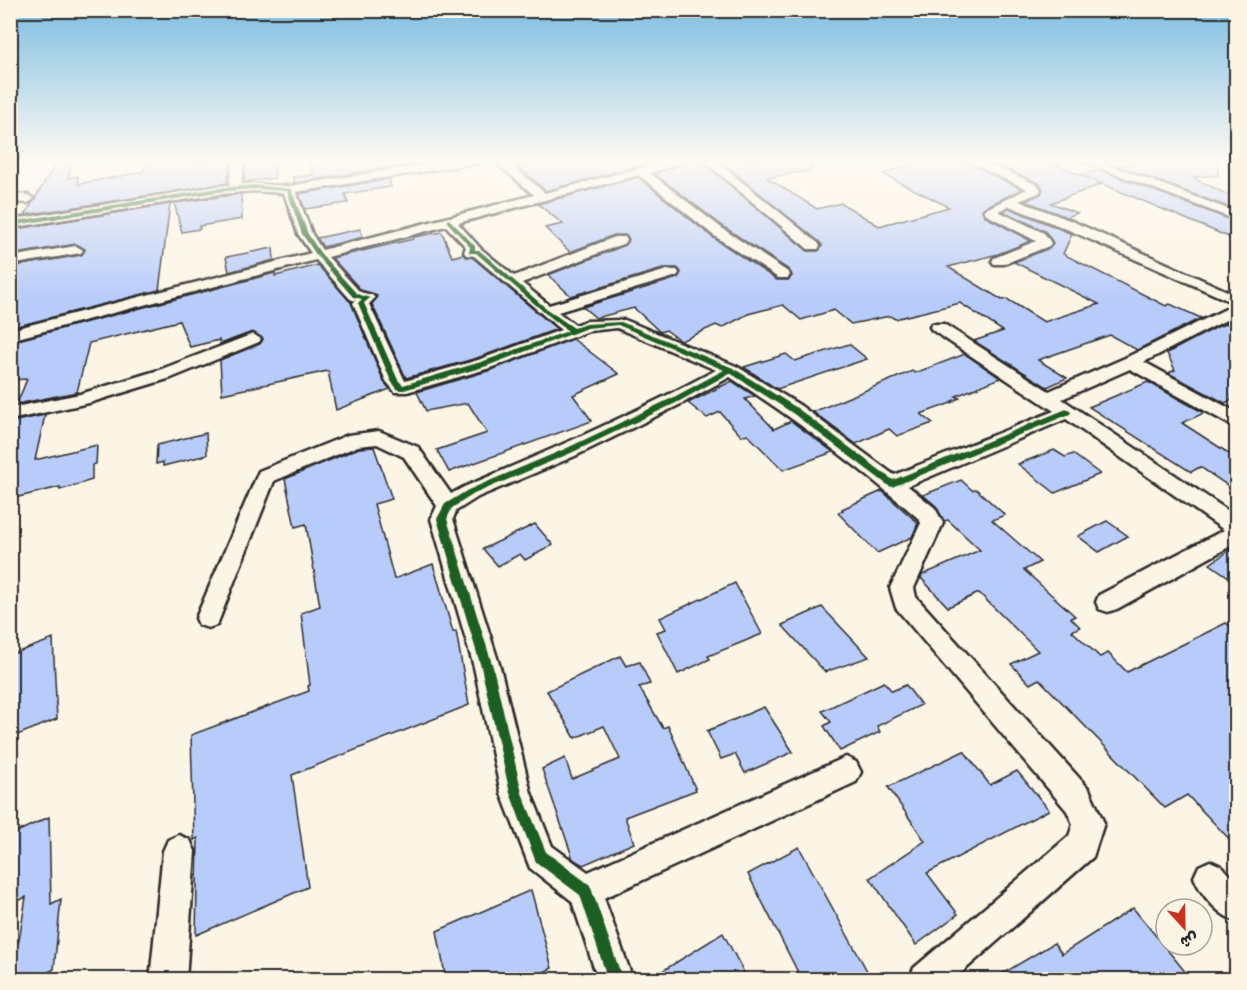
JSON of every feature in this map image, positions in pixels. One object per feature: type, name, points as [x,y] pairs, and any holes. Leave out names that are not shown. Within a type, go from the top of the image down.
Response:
[{"type":"street","points":[[10,224],[121,206]]},
{"type":"street","points":[[295,206],[304,234],[319,255],[355,296],[367,298],[362,303],[395,381],[401,388],[484,364],[586,326],[619,323],[730,370],[794,410],[892,484],[927,514],[932,523],[902,588],[905,602],[1078,800],[1089,823],[1083,846],[926,980]]},
{"type":"street","points":[[10,335],[505,206]]},
{"type":"street","points":[[685,206],[718,232],[783,275]]},
{"type":"street","points":[[764,206],[813,246]]},
{"type":"street","points":[[998,206],[990,210],[991,212],[1039,236],[1044,243],[999,261]]},
{"type":"street","points":[[1021,206],[1067,224],[1236,300]]},
{"type":"street","points":[[1210,206],[1236,216]]},
{"type":"street","points":[[449,221],[473,247],[471,252],[477,251],[573,331]]},
{"type":"street","points":[[513,281],[620,240]]},
{"type":"street","points":[[10,261],[76,250]]},
{"type":"street","points":[[546,310],[672,273]]},
{"type":"street","points":[[1048,398],[1131,362],[1236,309]]},
{"type":"street","points":[[938,327],[1048,398],[1236,527]]},
{"type":"street","points":[[10,414],[83,399],[165,374],[253,339]]},
{"type":"street","points":[[1131,362],[1236,420]]},
{"type":"street","points":[[616,980],[585,890],[541,856],[516,793],[487,667],[442,519],[448,506],[471,492],[568,451],[675,400],[730,370]]},
{"type":"street","points":[[892,484],[1067,412]]},
{"type":"street","points":[[208,618],[266,476],[355,440],[379,437],[411,452],[448,506]]},
{"type":"street","points":[[1108,602],[1236,533]]},
{"type":"street","points":[[585,890],[846,772]]},
{"type":"street","points":[[168,980],[179,851]]},
{"type":"street","points":[[1210,877],[1236,905]]},
{"type":"building","points":[[30,206],[81,206],[25,215]]},
{"type":"building","points":[[156,206],[170,206],[159,290],[10,328],[10,267],[81,255],[85,249],[76,244],[10,255],[10,230]]},
{"type":"building","points":[[175,206],[241,206],[242,219],[199,226],[200,229],[182,232]]},
{"type":"building","points":[[304,206],[325,206],[305,209]]},
{"type":"building","points":[[541,206],[674,206],[712,237],[777,280],[788,280],[792,276],[789,270],[697,206],[755,206],[808,251],[818,251],[822,245],[775,206],[812,206],[817,209],[846,206],[879,226],[947,206],[987,206],[982,211],[986,217],[1031,241],[998,254],[948,267],[1044,322],[1099,304],[1014,262],[1050,248],[1053,243],[1045,231],[1003,211],[1009,208],[1072,234],[1063,254],[1166,306],[1170,304],[1201,318],[1137,350],[1110,335],[1038,360],[1067,378],[1047,387],[974,341],[1003,331],[960,303],[895,319],[890,316],[851,324],[834,310],[801,320],[783,305],[748,314],[722,328],[716,325],[681,341],[666,330],[660,332],[634,308],[596,318],[583,307],[678,278],[681,272],[677,268],[666,268],[571,296],[548,275],[626,245],[629,239],[625,235],[614,235],[570,252],[545,228],[563,224]]},
{"type":"building","points":[[1039,206],[1059,206],[1077,213],[1067,217]]},
{"type":"building","points":[[1155,206],[1195,206],[1236,222],[1236,240]]},
{"type":"building","points":[[360,229],[363,237],[323,247],[317,238]]},
{"type":"building","points":[[442,232],[452,257],[463,254],[473,258],[557,329],[477,358],[406,378],[372,304],[377,296],[361,290],[332,258]]},
{"type":"building","points":[[273,248],[274,260],[229,272],[226,257]]},
{"type":"building","points":[[318,265],[351,302],[384,382],[390,389],[336,410],[328,371],[222,394],[220,360],[260,344],[263,339],[252,332],[220,344],[219,340],[190,347],[179,321],[89,343],[77,392],[17,404],[27,379],[10,380],[10,342],[275,273],[275,276]]},
{"type":"building","points":[[1236,321],[1236,398],[1225,403],[1168,373],[1175,370],[1167,353],[1219,326]]},
{"type":"building","points":[[573,339],[619,374],[573,395],[592,421],[449,472],[437,450],[487,433],[468,403],[426,411],[417,392],[491,370]]},
{"type":"building","points":[[849,344],[867,359],[777,389],[744,367],[786,354],[795,361]]},
{"type":"building","points":[[965,354],[1000,378],[956,396],[960,398],[952,401],[954,402],[921,414],[933,423],[897,436],[889,429],[856,444],[813,412],[912,371],[915,373]]},
{"type":"building","points":[[732,381],[755,396],[745,399],[774,429],[791,421],[833,452],[783,470],[747,434],[741,436],[720,412],[707,418],[688,403]]},
{"type":"building","points":[[1148,382],[1204,413],[1182,423],[1236,458],[1236,491],[1200,467],[1191,472],[1089,407]]},
{"type":"building","points":[[45,415],[35,460],[97,445],[96,464],[92,465],[92,480],[60,490],[60,487],[10,499],[11,422]]},
{"type":"building","points":[[206,433],[207,455],[163,466],[163,462],[156,464],[157,445]]},
{"type":"building","points":[[374,447],[392,499],[374,504],[394,579],[433,564],[453,632],[456,631],[469,705],[292,775],[308,887],[196,935],[198,838],[194,840],[191,735],[309,691],[301,613],[320,606],[306,524],[295,527],[285,479],[359,448]]},
{"type":"building","points":[[1054,450],[1065,457],[1073,454],[1100,474],[1055,493],[1018,464]]},
{"type":"building","points":[[961,480],[972,490],[976,489],[1005,515],[992,520],[1040,562],[1024,570],[1075,616],[1071,618],[1080,627],[1072,631],[1100,657],[1108,653],[1127,672],[1226,623],[1236,631],[1236,846],[1187,795],[1165,808],[1039,679],[1030,684],[1011,664],[1038,651],[979,593],[948,607],[921,578],[922,575],[980,550],[948,520],[944,521],[936,506],[923,495]]},
{"type":"building","points":[[882,491],[918,523],[912,537],[877,553],[838,513]]},
{"type":"building","points":[[1107,521],[1128,536],[1099,552],[1078,536]]},
{"type":"building","points":[[535,524],[553,545],[525,560],[520,554],[498,566],[483,549]]},
{"type":"building","points":[[1236,546],[1236,582],[1210,564]]},
{"type":"building","points":[[735,583],[762,634],[708,656],[710,659],[678,674],[657,632],[666,629],[660,618]]},
{"type":"building","points":[[822,607],[869,657],[825,672],[782,625]]},
{"type":"building","points":[[53,639],[57,719],[10,738],[10,655]]},
{"type":"building","points":[[620,656],[626,666],[640,662],[650,684],[639,687],[663,728],[668,726],[696,790],[625,817],[634,843],[583,865],[573,859],[542,769],[565,758],[572,779],[620,759],[604,726],[575,738],[547,691]]},
{"type":"building","points":[[884,682],[892,691],[906,685],[921,705],[877,726],[880,732],[840,751],[824,726],[831,722],[822,711]]},
{"type":"building","points":[[764,707],[793,752],[745,773],[735,754],[721,759],[707,731]]},
{"type":"building","points":[[964,751],[990,785],[1017,771],[1049,810],[927,873],[958,914],[916,945],[870,878],[925,841],[888,787]]},
{"type":"building","points":[[49,817],[51,904],[61,899],[54,969],[35,980],[10,980],[10,945],[19,941],[26,897],[10,905],[10,835]]},
{"type":"building","points":[[799,847],[872,980],[802,980],[748,874]]},
{"type":"building","points":[[531,890],[552,968],[528,980],[446,980],[437,931]]},
{"type":"building","points":[[1133,908],[1154,934],[1154,957],[1173,957],[1192,980],[992,980],[1054,943],[1062,954]]},
{"type":"building","points":[[723,933],[748,980],[648,980]]},
{"type":"cycle path","points":[[10,224],[119,206]]},
{"type":"cycle path","points":[[295,206],[305,234],[319,255],[355,296],[367,298],[361,303],[395,381],[401,388],[484,364],[573,331]]},
{"type":"cycle path","points":[[449,221],[473,247],[471,252],[477,251],[546,311],[573,331],[586,326],[619,323],[730,370],[794,410],[892,484],[1067,412]]},
{"type":"cycle path","points":[[616,980],[585,890],[541,857],[516,793],[487,667],[442,519],[448,506],[471,492],[568,451],[675,400],[730,370]]}]
